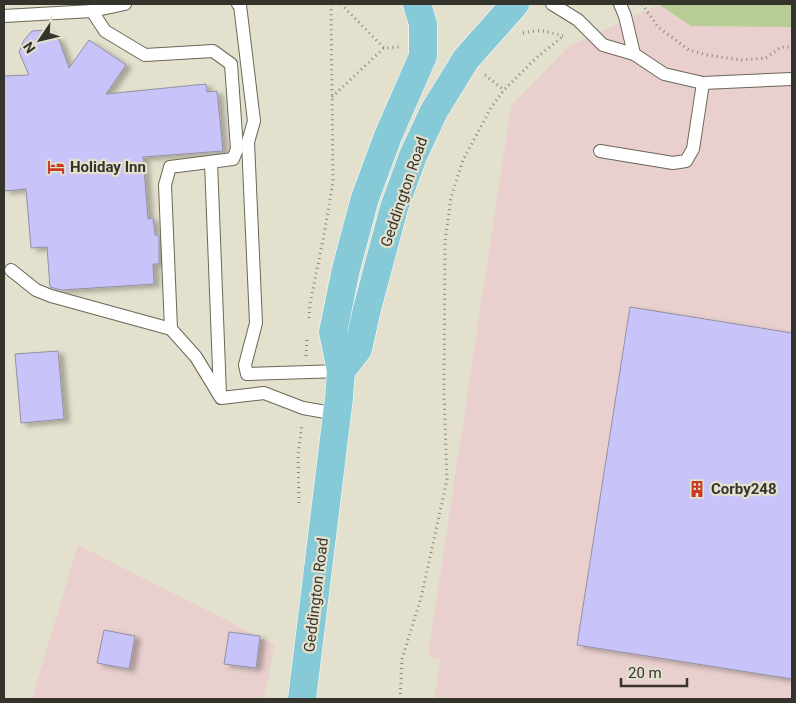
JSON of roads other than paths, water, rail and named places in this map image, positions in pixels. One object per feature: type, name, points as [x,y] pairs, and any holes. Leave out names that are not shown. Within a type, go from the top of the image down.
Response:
[{"type":"main road","name":"Geddington Road","points":[[302,699],[341,371],[333,332],[346,269],[365,198],[388,136],[423,56],[423,24],[417,4]]},
{"type":"main road","name":"Geddington Road","points":[[341,371],[358,349],[394,208],[413,156],[430,118],[452,79],[466,59],[515,4]]},
{"type":"lane","points":[[4,16],[92,11],[125,4]]},
{"type":"lane","points":[[238,4],[240,5],[254,121],[248,142],[256,323],[245,365],[247,374],[341,371]]},
{"type":"lane","points":[[552,4],[578,20],[604,45],[634,54],[664,74],[703,83],[792,79]]},
{"type":"lane","points":[[620,4],[625,16],[634,54]]},
{"type":"lane","points":[[92,11],[105,31],[145,55],[213,50],[231,64],[237,149],[232,159],[170,167],[165,185],[171,329]]},
{"type":"lane","points":[[600,151],[673,163],[686,161],[693,149],[703,83]]},
{"type":"lane","points":[[212,162],[220,398]]},
{"type":"lane","points":[[12,270],[36,290],[51,296],[171,329],[196,357],[220,398]]},
{"type":"lane","points":[[220,398],[264,393],[303,408],[337,414]]},
{"type":"place","name":"Holiday Inn","points":[[56,167]]},
{"type":"place","name":"Corby248","points":[[697,489]]}]
